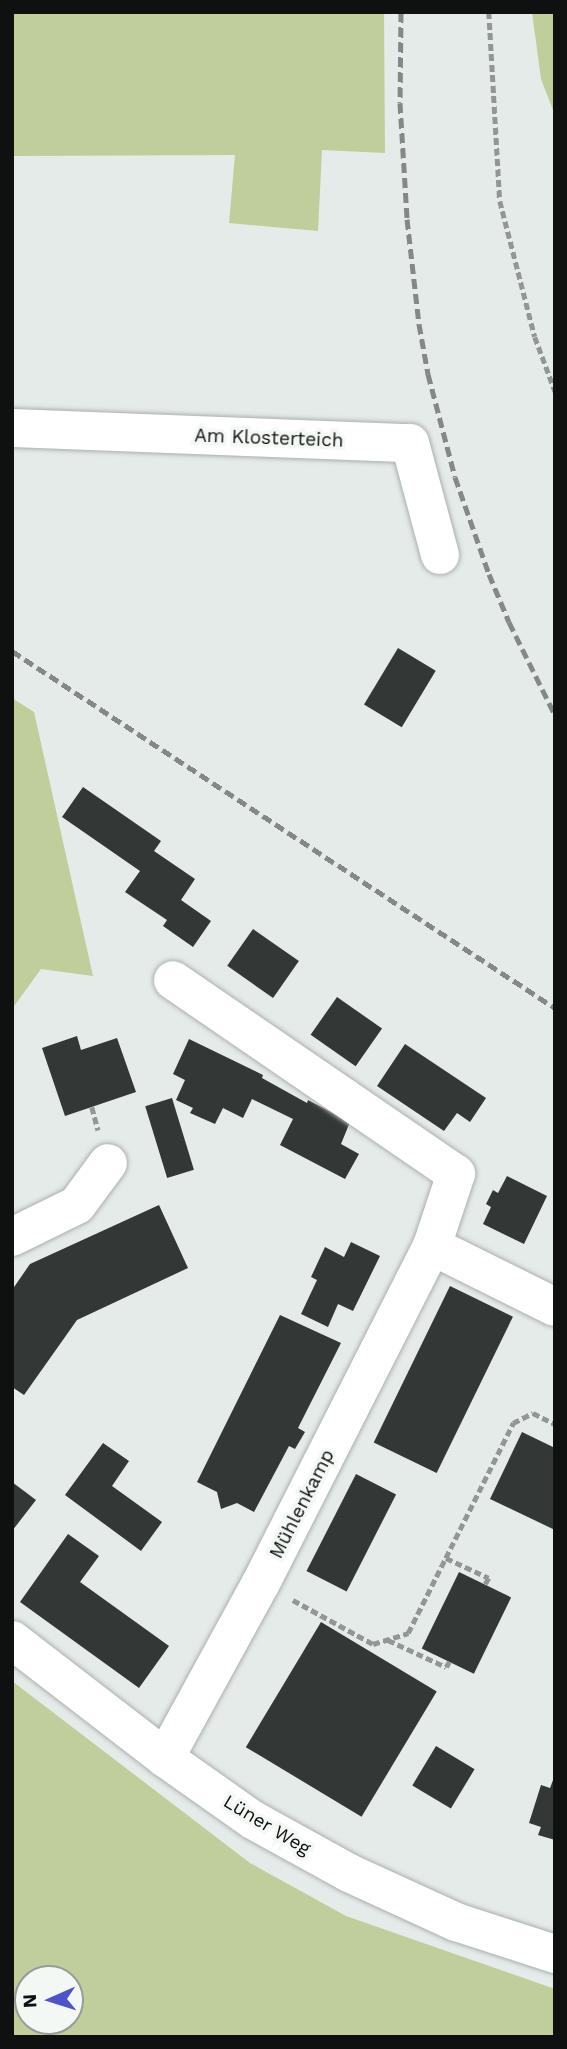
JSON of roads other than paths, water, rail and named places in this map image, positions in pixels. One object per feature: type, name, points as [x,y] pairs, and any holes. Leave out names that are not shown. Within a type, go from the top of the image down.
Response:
[{"type":"street","name":"Am Klosterteich","points":[[12,428],[410,443],[440,555]]},
{"type":"street","name":"Mühlenkamp","points":[[165,1758],[261,1583],[432,1247],[456,1174],[173,980]]},
{"type":"street","points":[[12,1237],[77,1205],[108,1163]]},
{"type":"street","points":[[432,1247],[555,1307]]},
{"type":"street","name":"Lüner Weg","points":[[12,1640],[165,1758],[253,1820],[349,1873],[456,1922],[555,1954]]},
{"type":"railway","points":[[401,12],[400,103],[407,219],[419,324],[428,374],[455,477],[489,574],[509,622],[555,715]]},
{"type":"railway","points":[[12,651],[555,1008]]}]
